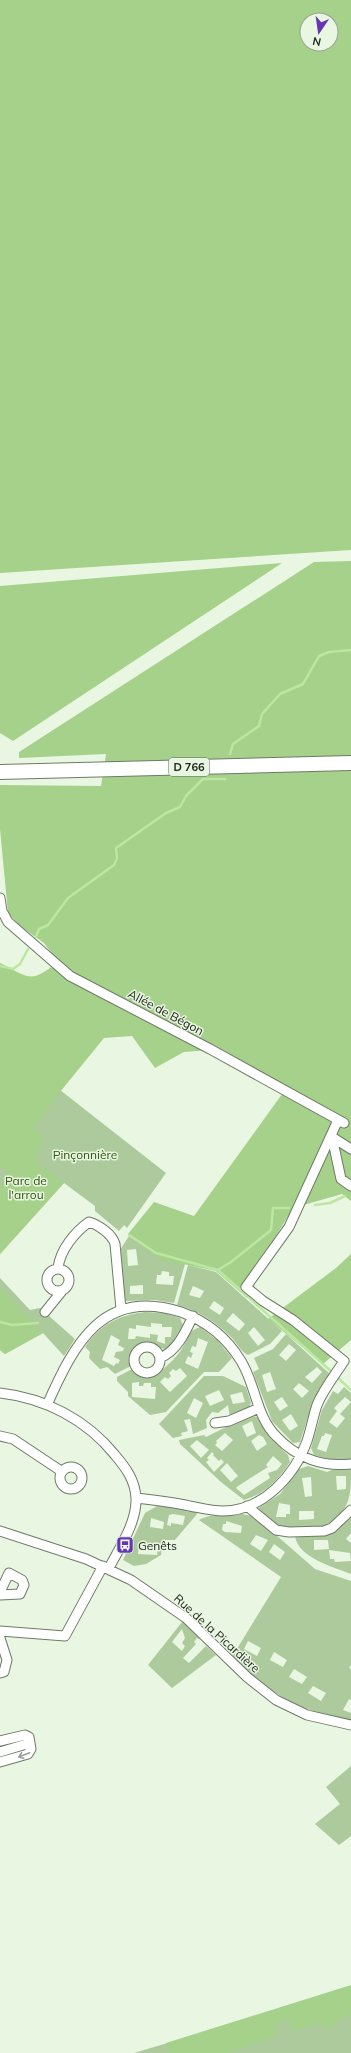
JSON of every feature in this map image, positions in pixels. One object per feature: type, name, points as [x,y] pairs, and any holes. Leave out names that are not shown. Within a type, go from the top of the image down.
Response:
[{"type":"main road","name":"D 766","points":[[0,772],[351,764]]},
{"type":"street","name":"Allée de Bégon","points":[[0,898],[2,911],[8,922],[70,976],[341,1121],[332,1137]]},
{"type":"street","points":[[332,1137],[351,1148]]},
{"type":"street","points":[[332,1137],[341,1179],[351,1186]]},
{"type":"street","points":[[136,1498],[224,1511],[247,1506],[258,1502],[277,1488],[301,1456],[317,1405],[344,1361],[293,1320],[263,1301],[246,1287],[289,1227],[332,1137]]},
{"type":"street","points":[[58,1268],[59,1257],[63,1250],[85,1225],[89,1222],[94,1224],[113,1237],[115,1244],[121,1309]]},
{"type":"street","points":[[45,1312],[68,1286],[70,1278],[66,1271],[58,1268],[51,1271],[47,1278],[48,1286],[54,1291],[62,1291]]},
{"type":"street","points":[[47,1405],[82,1340],[99,1322],[121,1309],[133,1306],[160,1307],[193,1316],[214,1330],[233,1349],[242,1361],[259,1408],[267,1425],[276,1436],[301,1456],[330,1464],[351,1464]]},
{"type":"street","points":[[160,1358],[168,1355],[175,1348],[193,1316]]},
{"type":"street","points":[[0,1393],[26,1398],[68,1414],[99,1437],[127,1469],[134,1487],[136,1498],[135,1511],[129,1527],[65,1636],[0,1632]]},
{"type":"street","points":[[215,1423],[229,1421],[259,1408]]},
{"type":"street","points":[[0,1436],[13,1439],[61,1471]]},
{"type":"street","points":[[247,1506],[270,1526],[283,1532],[324,1531],[332,1528],[351,1510]]},
{"type":"street","name":"Rue de la Picardière","points":[[0,1531],[106,1567],[131,1580],[169,1605],[262,1690],[276,1700],[307,1715],[351,1725]]},
{"type":"street","points":[[0,1638],[2,1651],[7,1660],[4,1672],[0,1673]]},
{"type":"street","points":[[0,1741],[21,1735],[29,1737],[32,1749],[28,1754],[0,1762]]},
{"type":"street","points":[[0,1752],[30,1743]]},
{"type":"green space","points":[[0,0],[351,0],[351,550],[0,573]]},
{"type":"green space","name":"Parc de l'arrou","points":[[351,561],[351,1201],[342,1194],[293,1208],[260,1262],[247,1298],[216,1271],[160,1259],[128,1234],[154,1202],[194,1216],[285,1090],[209,1050],[184,1052],[155,1068],[132,1036],[104,1038],[60,1092],[34,1128],[44,1136],[35,1161],[64,1183],[0,1254],[0,1190],[8,1173],[0,1165],[0,963],[24,975],[35,976],[41,974],[58,962],[44,943],[20,926],[8,913],[0,829],[0,785],[101,786],[106,754],[19,758],[19,752],[314,562]]},
{"type":"green space","points":[[282,563],[13,741],[0,733],[0,586]]},
{"type":"green space","points":[[0,1043],[166,1173],[127,1228],[124,1225],[119,1231],[95,1211],[95,1206],[64,1183],[0,1254]]},
{"type":"green space","points":[[129,1236],[150,1250],[185,1264],[174,1303],[155,1300],[125,1301],[120,1250]],"holes":[[[136,1249],[138,1265],[128,1266],[127,1250]],[[162,1271],[169,1272],[169,1276],[174,1276],[173,1285],[156,1284],[157,1275],[161,1275]],[[143,1285],[143,1294],[130,1294],[130,1286]]]},
{"type":"green space","points":[[351,1254],[351,1340],[323,1364],[268,1319],[336,1268]]},
{"type":"green space","points":[[188,1265],[216,1272],[282,1331],[270,1344],[248,1355],[245,1354],[231,1337],[219,1326],[199,1313],[177,1305]],"holes":[[[193,1286],[204,1291],[200,1298],[189,1295]],[[214,1301],[224,1308],[220,1315],[209,1308]],[[233,1313],[245,1324],[239,1331],[226,1321]],[[254,1327],[265,1340],[258,1346],[248,1333]]]},
{"type":"green space","points":[[0,1278],[30,1310],[40,1308],[75,1339],[64,1356],[43,1333],[5,1354],[0,1350]]},
{"type":"green space","points":[[0,1288],[43,1333],[5,1354],[0,1350]]},
{"type":"green space","points":[[135,1313],[164,1313],[180,1318],[183,1325],[170,1346],[164,1349],[150,1344],[138,1346],[131,1354],[131,1366],[115,1374],[107,1367],[100,1369],[89,1358],[90,1352],[85,1347],[103,1327],[110,1322]],"holes":[[[151,1323],[162,1324],[162,1327],[172,1327],[171,1337],[165,1337],[165,1344],[157,1341],[158,1335],[150,1334],[150,1338],[136,1336],[135,1339],[128,1339],[129,1328],[136,1329],[136,1325],[151,1327]],[[111,1335],[120,1340],[118,1345],[124,1348],[123,1351],[116,1352],[114,1357],[120,1360],[118,1364],[116,1363],[114,1366],[102,1360]]]},
{"type":"green space","points":[[200,1327],[218,1341],[232,1358],[219,1372],[204,1372],[166,1412],[150,1415],[128,1396],[128,1392],[117,1381],[117,1377],[132,1369],[138,1375],[144,1377],[151,1376],[158,1372],[177,1355],[192,1331]],"holes":[[[198,1338],[208,1342],[198,1369],[185,1363],[188,1356],[191,1358],[193,1353],[190,1352],[192,1346],[196,1347]],[[180,1368],[187,1376],[170,1392],[160,1382],[165,1377],[168,1379],[171,1376],[169,1373],[173,1369],[176,1371]],[[139,1382],[139,1386],[143,1386],[144,1383],[151,1383],[151,1387],[156,1387],[155,1399],[132,1397],[132,1383]]]},
{"type":"green space","points":[[286,1334],[330,1374],[314,1399],[300,1442],[293,1443],[272,1421],[253,1372],[259,1369],[254,1358],[273,1349]],"holes":[[[289,1344],[296,1350],[286,1361],[279,1355]],[[317,1367],[322,1372],[312,1383],[305,1377]],[[270,1372],[276,1389],[267,1392],[262,1375]],[[299,1383],[309,1391],[302,1398],[293,1389]],[[282,1397],[288,1406],[280,1411],[274,1402]],[[291,1414],[298,1426],[290,1431],[282,1420]]]},
{"type":"green space","points":[[204,1376],[223,1376],[246,1387],[251,1403],[248,1409],[230,1418],[228,1405],[218,1413],[212,1412],[206,1420],[207,1428],[193,1434],[190,1419],[184,1420],[188,1431],[181,1433],[182,1436],[173,1438],[159,1424]],"holes":[[[219,1390],[224,1400],[210,1406],[205,1396]],[[242,1392],[245,1402],[233,1404],[230,1395]],[[194,1398],[203,1403],[196,1418],[187,1413]]]},
{"type":"green space","points":[[344,1387],[351,1393],[351,1402],[351,1460],[334,1460],[314,1455],[311,1448],[322,1410],[333,1391],[338,1394]],"holes":[[[345,1397],[351,1402],[340,1414],[345,1418],[337,1428],[329,1422],[337,1411],[334,1408]],[[325,1433],[332,1435],[326,1452],[317,1449],[322,1436],[324,1436]]]},
{"type":"green space","points":[[250,1415],[257,1417],[270,1438],[288,1455],[290,1462],[281,1475],[270,1486],[258,1494],[244,1500],[221,1482],[180,1444],[179,1440],[204,1435],[206,1437]],"holes":[[[252,1421],[256,1433],[247,1437],[242,1426]],[[225,1433],[233,1440],[222,1451],[215,1445],[217,1443],[216,1441]],[[259,1435],[263,1437],[267,1444],[257,1451],[251,1441]],[[197,1440],[209,1450],[201,1458],[190,1446]],[[212,1452],[219,1461],[221,1459],[224,1462],[214,1472],[206,1462],[209,1460],[207,1458]],[[273,1456],[282,1464],[277,1470],[268,1473],[270,1478],[244,1495],[236,1488],[268,1467],[266,1465]],[[227,1463],[238,1476],[231,1482],[220,1470]]]},
{"type":"green space","points":[[308,1466],[327,1472],[332,1470],[351,1469],[350,1495],[348,1501],[343,1511],[332,1523],[324,1527],[288,1528],[277,1526],[259,1513],[259,1508],[280,1494],[299,1469]],"holes":[[[336,1476],[346,1476],[346,1489],[337,1490]],[[311,1477],[312,1496],[305,1497],[302,1478]],[[279,1503],[290,1505],[290,1514],[286,1514],[286,1517],[276,1517]],[[299,1511],[314,1511],[314,1519],[299,1520]]]},
{"type":"green space","points":[[159,1505],[196,1512],[197,1514],[175,1540],[163,1540],[161,1555],[146,1564],[134,1566],[123,1560],[145,1513]],"holes":[[[173,1514],[185,1516],[183,1525],[171,1523],[171,1526],[167,1525],[169,1515]],[[151,1518],[164,1522],[163,1529],[150,1527]],[[139,1545],[158,1546],[157,1555],[138,1554]]]},
{"type":"green space","points":[[242,1514],[252,1516],[315,1569],[351,1581],[351,1665],[349,1668],[351,1669],[351,1700],[349,1699],[343,1710],[351,1713],[351,1721],[300,1706],[286,1699],[260,1682],[232,1657],[281,1577],[199,1520],[215,1515]],"holes":[[[226,1521],[242,1526],[241,1533],[225,1532],[222,1530],[223,1524],[226,1524]],[[256,1535],[268,1540],[261,1551],[250,1544]],[[274,1544],[285,1552],[280,1560],[269,1552]],[[248,1641],[261,1648],[257,1656],[244,1649]],[[274,1652],[287,1660],[283,1667],[270,1660]],[[294,1669],[307,1677],[302,1684],[289,1677]],[[313,1686],[326,1693],[321,1701],[308,1693]]]},
{"type":"green space","points":[[351,1515],[351,1533],[346,1539],[351,1543],[351,1561],[351,1574],[327,1565],[310,1556],[298,1544],[295,1536],[320,1535]],"holes":[[[314,1540],[328,1540],[329,1549],[314,1550]],[[329,1550],[350,1553],[351,1561],[335,1562],[334,1559],[330,1559]]]},
{"type":"green space","points":[[182,1622],[187,1623],[200,1640],[197,1638],[194,1642],[196,1644],[183,1658],[189,1663],[206,1646],[216,1655],[172,1688],[148,1665]],"holes":[[[182,1629],[185,1638],[182,1643],[185,1646],[182,1651],[172,1642]]]},
{"type":"green space","points":[[351,1766],[351,1836],[339,1845],[315,1824],[340,1804],[326,1787]]},
{"type":"green space","points":[[351,1985],[351,2014],[343,2018],[328,2030],[321,2023],[292,2031],[288,2019],[276,2024],[277,2036],[228,2053],[169,2053],[166,2043]]},
{"type":"green space","points":[[351,1988],[351,2053],[134,2053]]},
{"type":"waterway","points":[[230,754],[233,744],[259,726],[262,714],[280,694],[303,684],[319,656],[329,652],[351,650]]},
{"type":"waterway","points":[[34,941],[39,929],[48,925],[68,898],[114,865],[117,859],[116,848],[166,813],[180,807],[186,796],[203,779],[225,779]]},
{"type":"waterway","points":[[0,966],[13,969],[20,964],[28,949]]},
{"type":"waterway","points":[[315,1205],[330,1203],[345,1196]]},
{"type":"waterway","points":[[218,1270],[231,1262],[271,1230],[273,1208],[289,1208]]},
{"type":"waterway","points":[[129,1235],[156,1253],[218,1270],[333,1373]]},
{"type":"waterway","points":[[0,1322],[12,1325],[38,1323]]},
{"type":"waterway","points":[[337,1377],[351,1390]]},
{"type":"place","name":"Genêts","points":[[125,1545]]},
{"type":"park label","name":"Pinçonnière","points":[[85,1154]]}]
